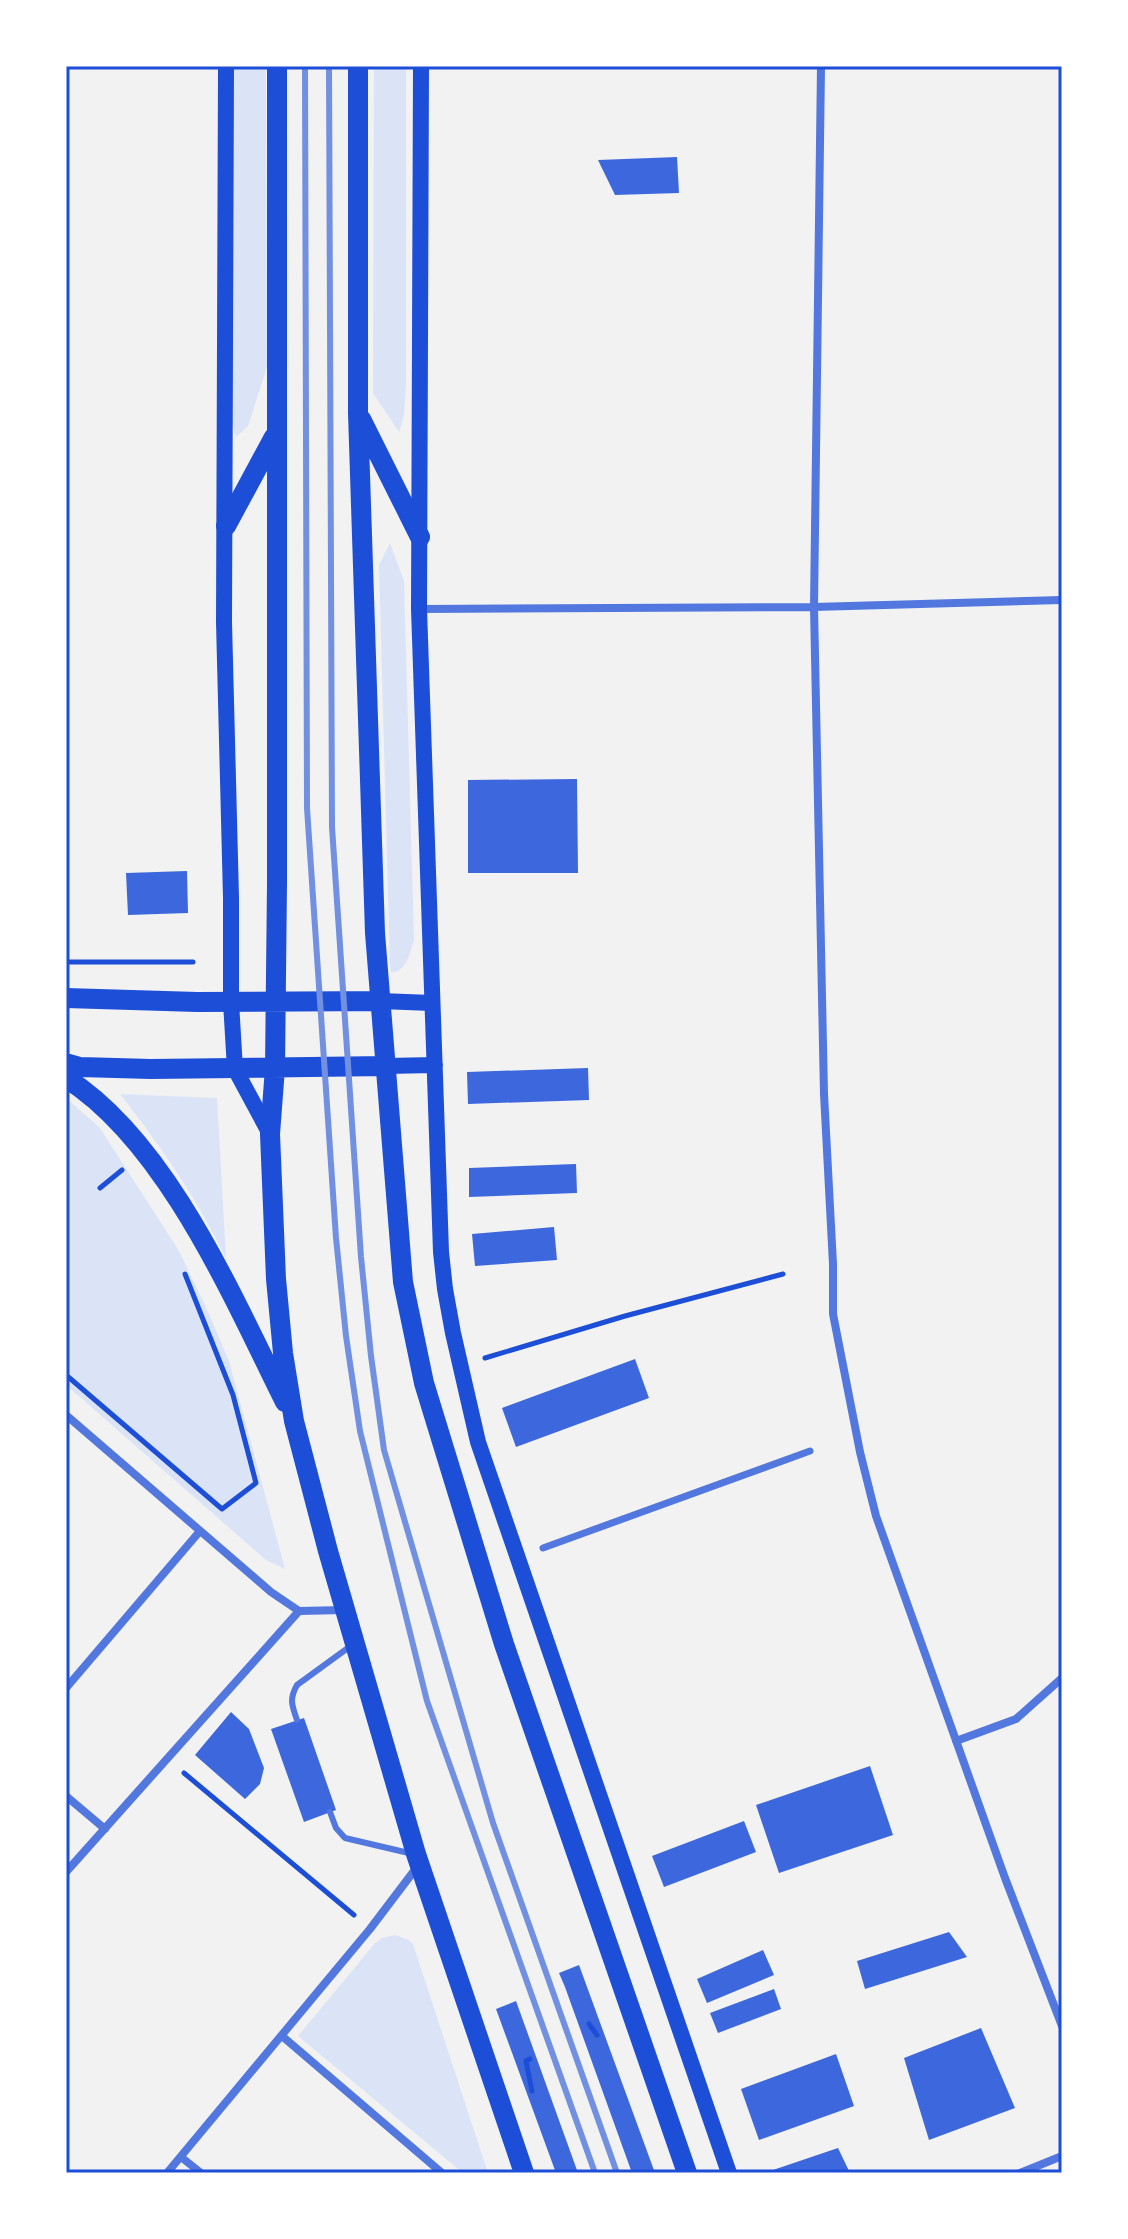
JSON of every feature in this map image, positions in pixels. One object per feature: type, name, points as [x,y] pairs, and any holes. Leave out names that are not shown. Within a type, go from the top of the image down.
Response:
[{"type":"main road","points":[[226,66],[224,622],[231,1002],[235,1069],[270,1134]]},
{"type":"main road","points":[[277,66],[276,1001],[270,1134],[276,1279],[283,1353],[294,1421],[345,1610],[418,1859],[524,2173]]},
{"type":"main road","points":[[358,66],[358,413],[375,917],[403,1282],[424,1383],[504,1644],[687,2173]]},
{"type":"main road","points":[[421,66],[419,609],[445,1289],[474,1430],[729,2173]]},
{"type":"main road","points":[[358,413],[420,537]]},
{"type":"main road","points":[[226,526],[275,433]]},
{"type":"main road","points":[[66,998],[432,1003]]},
{"type":"main road","points":[[66,1063],[80,1067],[235,1069],[435,1065]]},
{"type":"main road","points":[[66,1078],[95,1099],[120,1124],[188,1214],[294,1421]]},
{"type":"street","points":[[821,66],[814,607],[824,1094],[833,1314],[876,1516],[1062,2026]]},
{"type":"street","points":[[419,609],[814,607],[1062,600]]},
{"type":"street","points":[[66,1415],[271,1592],[299,1611],[345,1610]]},
{"type":"street","points":[[543,1548],[810,1451]]},
{"type":"street","points":[[66,1688],[200,1531]]},
{"type":"street","points":[[66,1872],[299,1611]]},
{"type":"street","points":[[956,1741],[1016,1719],[1062,1678]]},
{"type":"street","points":[[66,1796],[105,1829]]},
{"type":"street","points":[[167,2173],[370,1929],[418,1859]]},
{"type":"street","points":[[282,2036],[442,2173]]},
{"type":"street","points":[[1020,2173],[1062,2156]]},
{"type":"street","points":[[181,2157],[201,2173]]},
{"type":"lane","points":[[297,1720],[291,1702],[297,1685],[355,1643]]},
{"type":"lane","points":[[330,1812],[336,1828],[345,1838],[418,1859]]},
{"type":"path","points":[[66,962],[193,962]]},
{"type":"path","points":[[100,1188],[123,1169],[131,1180]]},
{"type":"path","points":[[66,1375],[222,1509],[256,1483],[233,1395],[182,1267]]},
{"type":"path","points":[[485,1359],[625,1316],[783,1274]]},
{"type":"path","points":[[167,1759],[370,1929]]},
{"type":"path","points":[[589,2024],[597,2035]]},
{"type":"path","points":[[530,2059],[526,2061],[532,2091]]},
{"type":"shaded area","points":[[230,66],[266,66],[267,367],[248,426],[236,437],[231,417]]},
{"type":"shaded area","points":[[374,66],[406,66],[406,386],[399,432],[373,393]]},
{"type":"shaded area","points":[[390,543],[404,581],[414,940],[404,966],[391,972],[379,565]]},
{"type":"shaded area","points":[[120,1094],[217,1098],[226,1258],[177,1173]]},
{"type":"shaded area","points":[[66,1098],[100,1128],[179,1251],[205,1305],[229,1361],[285,1569],[266,1560],[66,1385]]},
{"type":"shaded area","points":[[395,1935],[413,1944],[488,2173],[463,2173],[298,2036],[375,1943]]},
{"type":"building","points":[[677,157],[679,193],[615,195],[598,160]]},
{"type":"building","points":[[577,779],[578,873],[468,873],[468,780]]},
{"type":"building","points":[[187,871],[188,913],[128,915],[126,873]]},
{"type":"building","points":[[588,1068],[589,1100],[468,1104],[467,1072]]},
{"type":"building","points":[[576,1164],[577,1193],[469,1197],[469,1168]]},
{"type":"building","points":[[554,1227],[557,1260],[475,1266],[472,1234]]},
{"type":"building","points":[[635,1359],[649,1398],[516,1447],[502,1408]]},
{"type":"building","points":[[231,1712],[249,1729],[264,1768],[260,1784],[245,1799],[195,1755]]},
{"type":"building","points":[[304,1718],[336,1810],[304,1822],[271,1729]]},
{"type":"building","points":[[870,1766],[893,1835],[779,1873],[756,1805]]},
{"type":"building","points":[[744,1821],[756,1852],[664,1887],[652,1856]]},
{"type":"building","points":[[949,1932],[967,1957],[865,1989],[857,1961]]},
{"type":"building","points":[[763,1950],[774,1975],[707,2003],[697,1979]]},
{"type":"building","points":[[579,1965],[655,2173],[632,2173],[559,1973]]},
{"type":"building","points":[[774,1989],[781,2009],[718,2033],[710,2013]]},
{"type":"building","points":[[516,2001],[578,2173],[556,2173],[496,2009]]},
{"type":"building","points":[[981,2028],[1015,2108],[929,2140],[904,2058]]},
{"type":"building","points":[[836,2054],[854,2106],[759,2140],[741,2089]]},
{"type":"building","points":[[838,2148],[850,2173],[774,2173],[773,2170]]},
{"type":"railway","points":[[305,66],[307,808],[336,1238],[346,1336],[360,1431],[427,1701],[595,2173]]},
{"type":"railway","points":[[329,66],[332,827],[361,1257],[371,1356],[384,1450],[493,1823],[617,2173]]}]
